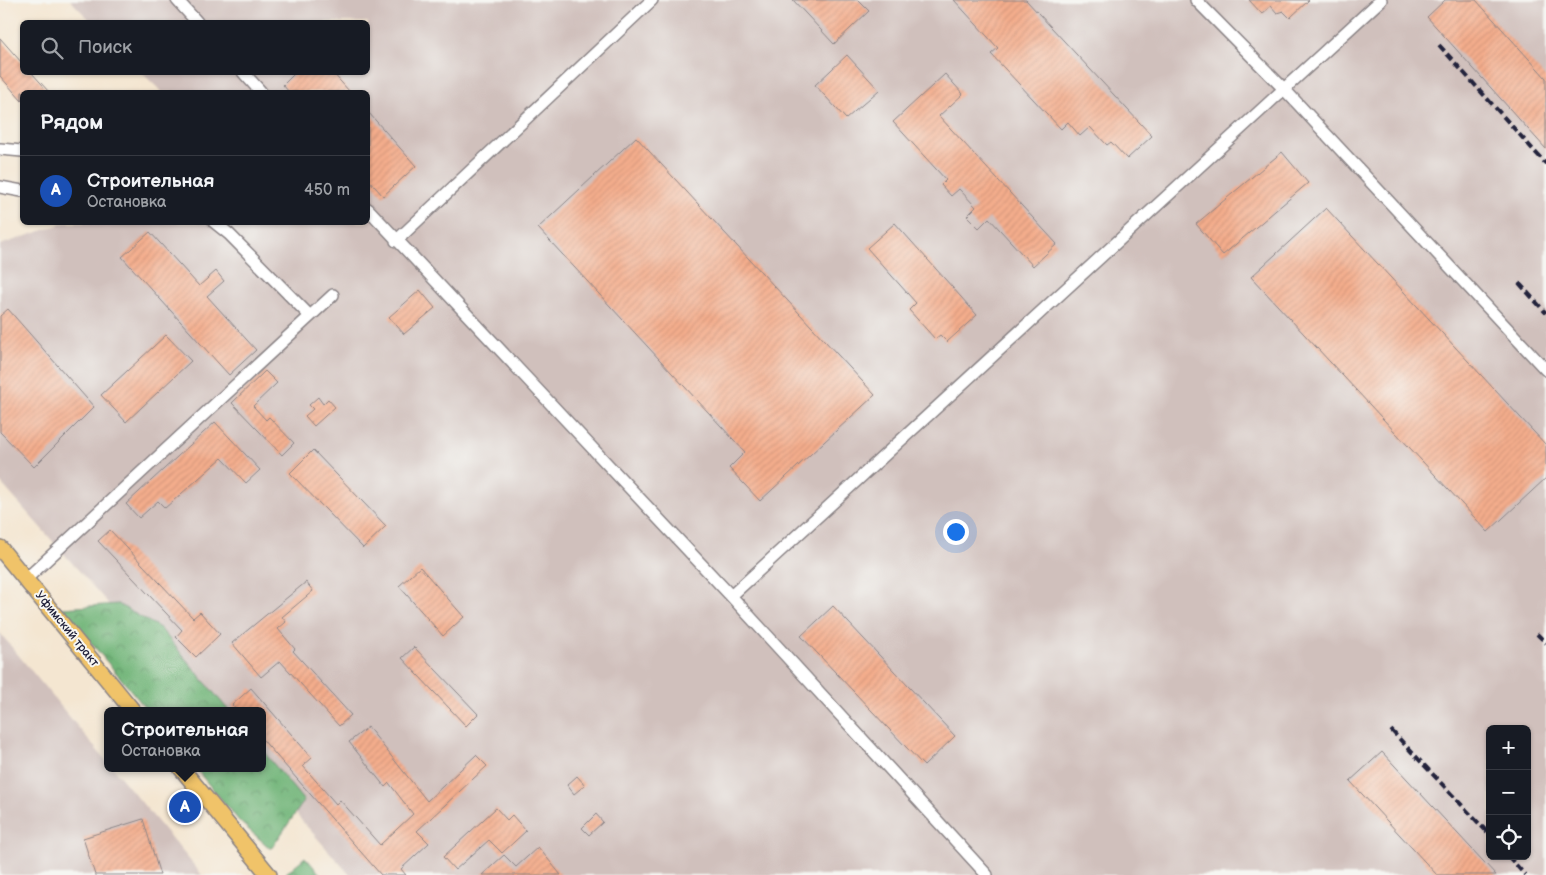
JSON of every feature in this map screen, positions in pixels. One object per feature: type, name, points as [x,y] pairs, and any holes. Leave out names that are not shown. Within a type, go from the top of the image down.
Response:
[{"type":"main road","name":"Уфимский тракт","points":[[0,548],[130,707]]},
{"type":"main road","points":[[184,772],[269,875]]},
{"type":"lane","points":[[176,0],[195,20]]},
{"type":"lane","points":[[396,241],[652,0]]},
{"type":"lane","points":[[1196,0],[1284,89],[1546,370]]},
{"type":"lane","points":[[731,596],[1381,0]]},
{"type":"lane","points":[[246,75],[259,90]]},
{"type":"lane","points":[[0,149],[20,151]]},
{"type":"lane","points":[[0,187],[20,191]]},
{"type":"lane","points":[[370,211],[731,596],[987,875]]},
{"type":"lane","points":[[218,225],[310,316]]},
{"type":"lane","points":[[26,579],[333,295]]},
{"type":"shaded area","points":[[70,0],[1546,0],[1546,875],[350,875],[259,772],[266,772],[266,707],[200,707],[0,482],[0,245],[58,225],[370,225],[370,90],[160,90],[144,75],[370,75],[370,20],[90,20]]},
{"type":"shaded area","points":[[0,633],[104,758],[104,772],[116,772],[202,875],[0,875]]},
{"type":"green space","points":[[118,604],[160,628],[226,707],[145,707],[62,608]]},
{"type":"green space","points":[[266,755],[304,801],[271,849],[240,822],[198,772],[266,772]]},
{"type":"green space","points":[[305,857],[321,875],[288,875],[286,873]]},
{"type":"building","points":[[793,0],[858,0],[869,11],[834,44]]},
{"type":"building","points":[[954,0],[1026,0],[1152,136],[1127,159],[1111,142],[1107,145],[1090,127],[1080,136],[1068,122],[1061,129],[991,54],[998,48]]},
{"type":"building","points":[[1249,0],[1309,0],[1290,18],[1283,11],[1277,13],[1271,6],[1262,14]]},
{"type":"building","points":[[1445,0],[1476,0],[1546,78],[1546,149],[1427,17]]},
{"type":"building","points":[[0,38],[20,61],[20,75],[34,75],[47,90],[20,90],[20,99],[0,76]]},
{"type":"building","points":[[847,55],[879,90],[846,119],[815,85]]},
{"type":"building","points":[[945,74],[963,94],[939,116],[1057,244],[1033,266],[989,218],[979,228],[967,216],[976,207],[959,189],[951,196],[941,185],[946,180],[893,122]]},
{"type":"building","points":[[293,75],[335,75],[348,90],[287,90],[283,85]]},
{"type":"building","points":[[370,114],[416,166],[383,196],[370,181]]},
{"type":"building","points":[[636,137],[875,395],[760,501],[729,468],[745,452],[538,228]]},
{"type":"building","points":[[1282,152],[1308,183],[1223,255],[1196,224]]},
{"type":"building","points":[[1326,208],[1546,445],[1546,478],[1488,532],[1251,277]]},
{"type":"building","points":[[895,223],[977,315],[947,342],[940,335],[935,339],[909,310],[916,303],[867,248]]},
{"type":"building","points":[[150,232],[199,286],[216,271],[224,281],[207,296],[256,350],[229,375],[122,257]]},
{"type":"building","points":[[420,290],[435,308],[404,334],[389,317]]},
{"type":"building","points":[[8,309],[94,407],[34,467],[0,432],[0,316]]},
{"type":"building","points":[[166,335],[191,361],[126,422],[101,395]]},
{"type":"building","points":[[265,371],[277,383],[253,406],[266,420],[269,417],[294,443],[282,455],[232,403]]},
{"type":"building","points":[[318,397],[323,404],[328,399],[335,407],[314,426],[305,416],[313,409],[309,405]]},
{"type":"building","points":[[215,422],[260,470],[246,483],[222,458],[165,508],[158,501],[139,518],[126,504]]},
{"type":"building","points":[[313,450],[386,526],[363,548],[290,473]]},
{"type":"building","points":[[110,530],[193,618],[200,612],[220,634],[196,657],[176,637],[182,630],[98,541]]},
{"type":"building","points":[[420,567],[464,617],[443,636],[399,586]]},
{"type":"building","points":[[306,582],[313,591],[282,617],[286,622],[278,629],[295,649],[293,651],[351,715],[339,726],[280,661],[261,677],[232,643]]},
{"type":"building","points":[[833,606],[955,736],[924,766],[801,636]]},
{"type":"building","points":[[414,647],[478,714],[466,726],[402,658]]},
{"type":"building","points":[[251,688],[312,758],[303,766],[336,804],[340,800],[380,845],[413,814],[389,783],[385,787],[349,742],[368,727],[427,801],[476,755],[487,766],[417,831],[429,843],[401,869],[406,875],[381,875],[266,744],[266,707],[234,707],[232,705]]},
{"type":"building","points":[[1382,752],[1496,875],[1437,875],[1350,781]]},
{"type":"building","points":[[577,776],[585,785],[574,794],[567,785]]},
{"type":"building","points":[[496,808],[507,820],[512,815],[526,831],[502,853],[489,840],[455,870],[443,857]]},
{"type":"building","points":[[596,814],[603,822],[589,835],[582,828]]},
{"type":"building","points":[[143,819],[160,875],[95,875],[83,838]]},
{"type":"building","points":[[538,847],[561,875],[482,875],[504,855],[516,867]]},
{"type":"railway","points":[[1439,45],[1546,164]]},
{"type":"railway","points":[[1519,283],[1546,313]]},
{"type":"railway","points":[[1537,634],[1546,643]]},
{"type":"railway","points":[[1391,730],[1486,831]]},
{"type":"railway","points":[[1512,860],[1525,875]]},
{"type":"place","name":"Строительная","points":[[185,807]]}]
